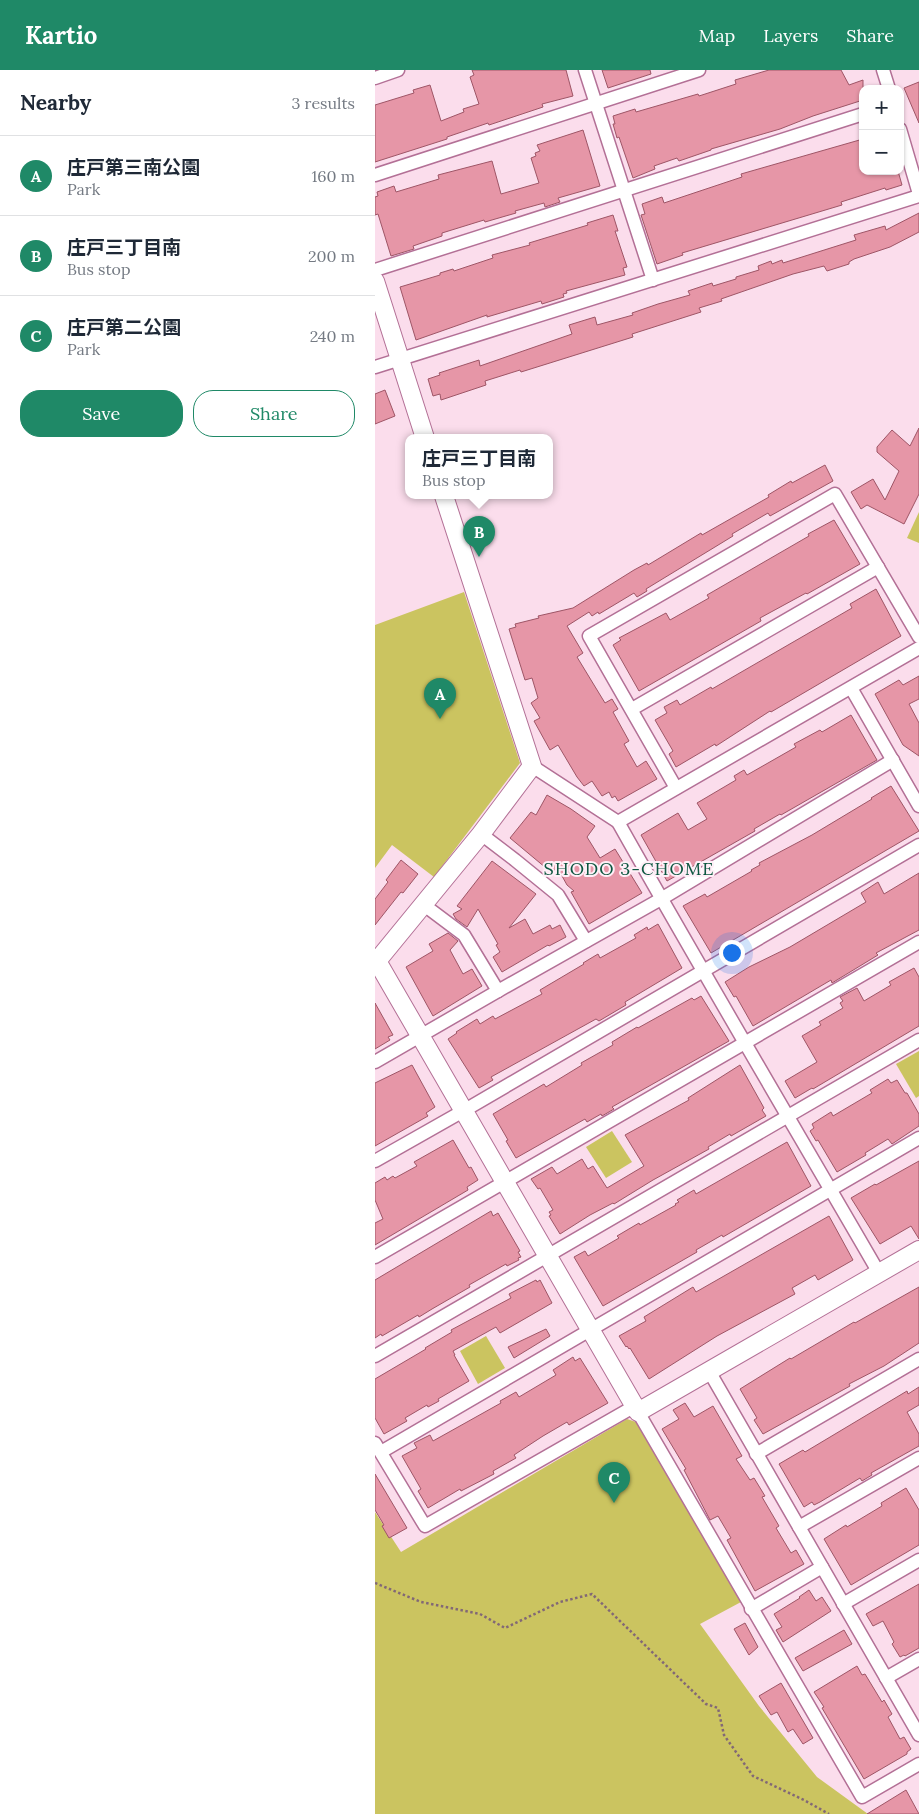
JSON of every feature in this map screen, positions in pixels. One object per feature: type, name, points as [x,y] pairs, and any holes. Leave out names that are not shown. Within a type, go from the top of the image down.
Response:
[{"type":"street","points":[[375,78],[399,70]]},
{"type":"street","points":[[585,70],[653,280]]},
{"type":"street","points":[[375,175],[699,70]]},
{"type":"street","points":[[883,70],[888,85]]},
{"type":"street","points":[[375,270],[623,189],[859,115]]},
{"type":"street","points":[[375,367],[919,195],[900,130]]},
{"type":"street","points":[[375,281],[424,434]]},
{"type":"street","points":[[676,788],[589,636],[835,494],[919,636]]},
{"type":"street","points":[[445,499],[532,766],[618,822],[702,971],[789,1116],[879,1273]]},
{"type":"street","points":[[632,710],[878,567]]},
{"type":"street","points":[[618,822],[919,648]]},
{"type":"street","points":[[851,688],[919,806]]},
{"type":"street","points":[[375,1062],[498,990],[661,899],[893,760]]},
{"type":"street","points":[[532,766],[481,834],[376,961],[465,1110],[547,1256],[862,1797],[919,1764]]},
{"type":"street","points":[[481,834],[558,895],[585,941]]},
{"type":"street","points":[[375,1161],[919,845]]},
{"type":"street","points":[[424,905],[464,935],[498,990]]},
{"type":"street","points":[[375,1257],[919,942]]},
{"type":"street","points":[[375,1356],[919,1040]]},
{"type":"street","points":[[919,1138],[590,1330],[378,1448],[425,1526],[637,1409],[709,1372],[919,1250]]},
{"type":"street","points":[[756,1454],[919,1359]]},
{"type":"street","points":[[709,1372],[919,1735]]},
{"type":"street","points":[[799,1527],[919,1458]]},
{"type":"street","points":[[843,1604],[919,1560]]},
{"type":"street","points":[[751,1608],[822,1567]]},
{"type":"street","points":[[886,1678],[919,1659]]},
{"type":"path","points":[[375,1584],[421,1602],[480,1614],[505,1628],[560,1602],[592,1594],[706,1704],[718,1708],[724,1735],[753,1776],[829,1814]]},
{"type":"shaded area","points":[[919,512],[919,543],[907,538]]},
{"type":"shaded area","points":[[464,592],[520,763],[434,877],[392,845],[375,868],[375,625]]},
{"type":"shaded area","points":[[919,1051],[919,1096],[916,1098],[896,1064]]},
{"type":"shaded area","points":[[612,1131],[632,1162],[606,1178],[586,1147]]},
{"type":"shaded area","points":[[486,1336],[505,1368],[478,1384],[460,1351]]},
{"type":"shaded area","points":[[627,1419],[636,1422],[741,1602],[700,1624],[759,1706],[817,1777],[868,1814],[375,1814],[375,1512],[401,1552]]},
{"type":"building","points":[[472,70],[566,70],[573,96],[542,104],[543,107],[489,125],[488,123],[447,137],[447,139],[375,162],[375,105],[414,93],[413,90],[430,85],[441,121],[464,112],[463,109],[479,104],[470,77],[474,75]]},
{"type":"building","points":[[602,70],[650,70],[651,74],[608,88]]},
{"type":"building","points":[[769,70],[841,70],[849,85],[863,80],[863,85],[859,85],[859,101],[679,161],[677,158],[654,166],[655,169],[633,178],[619,137],[617,138],[613,116],[635,109],[636,112],[698,94],[699,96],[736,84],[735,80]]},
{"type":"building","points":[[919,82],[919,123],[904,88]]},
{"type":"building","points":[[583,130],[600,186],[558,198],[560,202],[545,207],[544,203],[515,211],[516,213],[485,222],[484,220],[442,233],[442,236],[413,246],[414,249],[391,256],[378,214],[375,215],[375,197],[378,196],[377,192],[394,186],[396,192],[439,179],[438,175],[492,161],[501,194],[539,183],[531,158],[540,151],[537,145]]},
{"type":"building","points":[[859,140],[859,175],[899,175],[902,185],[886,190],[885,188],[841,202],[842,205],[682,253],[683,255],[657,264],[641,215],[645,214],[642,204],[662,197],[664,203],[742,177],[741,174]]},
{"type":"building","points":[[919,213],[919,232],[890,247],[854,259],[849,264],[827,271],[824,266],[793,274],[699,308],[701,312],[632,334],[633,337],[521,372],[520,370],[485,381],[486,385],[441,400],[440,394],[433,396],[428,379],[440,375],[439,373],[479,360],[480,366],[572,334],[569,325],[595,317],[597,325],[633,315],[632,313],[690,295],[688,291],[712,283],[713,286],[759,270],[758,266],[771,261],[772,264],[782,260],[783,263],[856,240],[854,235],[885,226],[886,230]]},
{"type":"building","points":[[613,215],[618,231],[615,231],[627,267],[623,268],[625,275],[566,291],[567,293],[563,294],[564,297],[542,304],[541,301],[487,317],[487,315],[416,340],[400,287],[493,258],[492,255],[530,245],[529,243],[588,225],[587,223]]},
{"type":"building","points":[[385,390],[395,416],[375,424],[375,394]]},
{"type":"building","points":[[919,428],[919,494],[904,524],[867,505],[861,509],[851,492],[873,479],[885,500],[899,471],[877,452],[877,447],[892,430],[910,446]]},
{"type":"building","points":[[825,465],[833,481],[770,516],[768,513],[732,534],[733,536],[646,589],[647,591],[637,597],[634,593],[599,614],[598,612],[592,616],[589,612],[567,626],[583,653],[577,657],[605,703],[612,699],[618,709],[613,712],[629,741],[624,744],[637,767],[646,761],[657,779],[618,801],[615,796],[612,798],[609,792],[602,796],[592,781],[584,786],[558,745],[550,750],[534,721],[540,718],[531,703],[538,698],[532,678],[525,680],[509,629],[516,627],[515,624],[539,618],[538,616],[573,608],[634,570],[647,563],[648,565],[701,533],[702,535],[769,497],[768,495],[791,481],[792,483]]},
{"type":"building","points":[[834,520],[860,564],[760,618],[761,621],[639,691],[613,645],[621,640],[619,638],[666,613],[670,620],[709,598],[707,595]]},
{"type":"building","points":[[876,589],[901,636],[770,711],[716,746],[715,744],[676,767],[669,754],[673,751],[655,720],[667,713],[664,707],[677,700],[680,705],[711,687],[712,689],[852,608],[850,604]]},
{"type":"building","points":[[919,676],[919,699],[909,704],[919,723],[919,756],[903,745],[875,694],[899,680],[903,685]]},
{"type":"building","points":[[851,715],[877,760],[780,814],[754,829],[755,831],[667,881],[641,835],[678,813],[688,830],[707,819],[697,803],[736,780],[734,776],[744,770],[747,775],[796,747],[794,744],[820,730],[822,732]]},
{"type":"building","points":[[891,786],[919,831],[711,953],[683,906],[705,894],[707,897],[752,871],[760,865],[759,863],[812,835]]},
{"type":"building","points":[[547,795],[595,826],[587,837],[600,858],[615,849],[642,893],[589,924],[571,892],[574,891],[567,885],[557,867],[552,873],[510,838],[531,812],[536,815]]},
{"type":"building","points":[[401,860],[418,874],[375,925],[375,899]]},
{"type":"building","points":[[492,861],[536,894],[509,928],[525,919],[533,934],[550,925],[552,929],[560,925],[566,937],[548,945],[502,972],[493,957],[500,952],[496,945],[498,944],[478,909],[467,927],[456,919],[453,914],[462,909],[457,906]]},
{"type":"building","points":[[919,873],[919,930],[876,953],[878,955],[832,983],[831,980],[753,1026],[736,996],[734,997],[725,982],[749,967],[790,947],[866,902],[861,893],[878,882],[884,894]]},
{"type":"building","points":[[658,924],[682,968],[625,1002],[626,1005],[599,1021],[596,1019],[491,1077],[493,1080],[479,1088],[448,1039],[477,1019],[480,1024],[493,1016],[495,1019],[542,994],[540,990],[583,963],[598,954],[600,958],[636,938],[634,935],[647,927],[648,930]]},
{"type":"building","points":[[448,933],[458,941],[450,950],[463,974],[472,969],[482,986],[433,1016],[406,967],[433,951],[429,944]]},
{"type":"building","points":[[914,968],[919,977],[919,1026],[795,1098],[785,1081],[817,1062],[802,1036],[821,1025],[819,1022],[843,1008],[840,1003],[843,1001],[840,997],[857,988],[864,1001],[891,985],[889,982]]},
{"type":"building","points":[[701,996],[729,1041],[612,1107],[614,1109],[602,1116],[601,1114],[587,1122],[585,1119],[516,1158],[493,1114],[544,1084],[546,1087],[582,1065],[581,1063],[613,1045],[612,1042],[637,1027],[692,998],[694,1000]]},
{"type":"building","points":[[375,1003],[393,1035],[388,1037],[390,1040],[375,1049]]},
{"type":"building","points":[[412,1065],[435,1107],[426,1113],[428,1116],[375,1146],[375,1083]]},
{"type":"building","points":[[740,1065],[764,1108],[762,1110],[766,1116],[731,1136],[730,1134],[708,1147],[709,1149],[614,1204],[590,1215],[560,1234],[549,1216],[551,1215],[549,1212],[553,1210],[540,1188],[538,1189],[531,1179],[552,1167],[557,1174],[582,1159],[588,1169],[593,1166],[607,1188],[644,1166],[625,1135],[689,1100],[688,1098]]},
{"type":"building","points":[[888,1079],[891,1083],[897,1080],[905,1093],[907,1093],[919,1114],[919,1126],[892,1144],[888,1139],[837,1172],[818,1140],[816,1141],[810,1131],[814,1128],[812,1124],[831,1112],[833,1116],[872,1093],[870,1090]]},
{"type":"building","points":[[453,1140],[478,1180],[467,1187],[468,1190],[375,1245],[375,1223],[383,1219],[375,1200],[375,1183],[385,1177],[387,1180],[393,1176],[395,1178],[417,1166],[414,1162]]},
{"type":"building","points":[[787,1142],[811,1186],[723,1237],[722,1235],[696,1250],[697,1252],[603,1306],[574,1257],[585,1251],[588,1256],[619,1238],[617,1236],[639,1223],[640,1225],[676,1205],[679,1202],[677,1200],[694,1190],[696,1194]]},
{"type":"building","points":[[919,1161],[919,1239],[911,1226],[880,1244],[851,1198]]},
{"type":"building","points":[[491,1211],[493,1216],[498,1213],[520,1251],[518,1252],[521,1257],[518,1258],[519,1260],[507,1266],[506,1264],[419,1317],[418,1315],[382,1336],[381,1334],[375,1338],[375,1280]]},
{"type":"building","points":[[829,1216],[853,1260],[818,1280],[815,1275],[792,1288],[795,1294],[717,1336],[649,1379],[630,1348],[626,1347],[619,1336],[646,1321],[644,1317],[693,1287],[696,1292]]},
{"type":"building","points":[[536,1280],[537,1282],[540,1280],[552,1303],[500,1333],[496,1327],[453,1351],[469,1381],[438,1399],[439,1401],[428,1407],[427,1405],[405,1418],[407,1421],[384,1434],[375,1418],[375,1379],[426,1349],[452,1332],[451,1330],[511,1298],[509,1294]]},
{"type":"building","points":[[919,1287],[919,1343],[884,1366],[849,1384],[850,1386],[763,1434],[754,1420],[757,1418],[740,1389],[790,1358]]},
{"type":"building","points":[[546,1329],[550,1336],[514,1358],[508,1347]]},
{"type":"building","points":[[573,1357],[575,1361],[580,1358],[608,1403],[569,1425],[567,1422],[543,1436],[514,1455],[516,1458],[493,1471],[494,1474],[461,1491],[460,1489],[428,1508],[418,1491],[421,1489],[402,1456],[417,1448],[414,1443],[430,1435],[433,1441],[501,1403],[500,1401],[516,1392],[519,1397],[556,1375],[553,1370]]},
{"type":"building","points":[[919,1387],[919,1405],[907,1412],[919,1434],[919,1446],[871,1473],[872,1475],[862,1481],[860,1478],[820,1502],[814,1505],[812,1502],[804,1507],[779,1464],[803,1450],[805,1452],[907,1391],[908,1394]]},
{"type":"building","points":[[685,1403],[694,1417],[713,1406],[742,1456],[736,1459],[750,1480],[754,1478],[765,1496],[762,1497],[779,1526],[776,1528],[791,1553],[796,1550],[804,1564],[755,1591],[727,1540],[731,1538],[718,1516],[710,1520],[684,1470],[686,1469],[662,1429],[679,1419],[673,1410]]},
{"type":"building","points":[[375,1474],[407,1528],[389,1538],[375,1510]]},
{"type":"building","points":[[906,1488],[919,1510],[919,1545],[851,1585],[824,1539],[882,1506],[881,1503]]},
{"type":"building","points":[[919,1584],[919,1648],[900,1657],[892,1644],[894,1642],[883,1621],[873,1626],[866,1614]]},
{"type":"building","points":[[809,1590],[816,1601],[822,1597],[831,1611],[783,1642],[776,1630],[782,1627],[774,1614],[800,1598]]},
{"type":"building","points":[[745,1623],[758,1647],[749,1655],[734,1629]]},
{"type":"building","points":[[844,1630],[852,1644],[803,1671],[795,1658]]},
{"type":"building","points":[[857,1666],[862,1675],[865,1674],[882,1702],[884,1700],[892,1714],[888,1717],[900,1739],[904,1737],[911,1749],[907,1754],[864,1779],[814,1692]]},
{"type":"building","points":[[781,1683],[813,1738],[803,1744],[793,1729],[788,1732],[777,1712],[771,1715],[759,1696]]},
{"type":"building","points":[[906,1790],[919,1814],[867,1814]]},
{"type":"place","name":"庄戸三丁目南","points":[[479,557]]},
{"type":"place","name":"庄戸第三南公園","points":[[440,719]]},
{"type":"place","name":"庄戸第二公園","points":[[614,1503]]},
{"type":"district","name":"SHODO 3-CHOME","points":[[629,868]]}]
